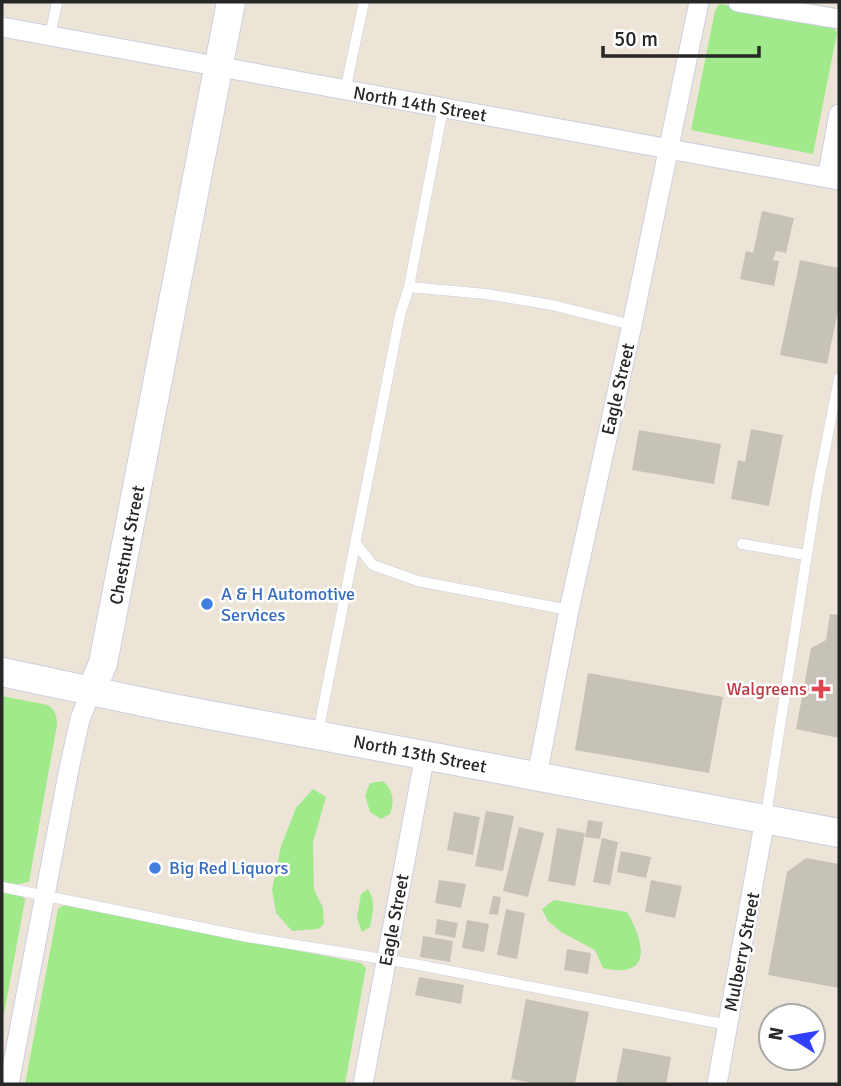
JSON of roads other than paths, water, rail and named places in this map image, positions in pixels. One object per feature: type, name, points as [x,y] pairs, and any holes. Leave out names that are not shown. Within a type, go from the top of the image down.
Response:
[{"type":"main road","name":"Chestnut Street","points":[[92,690],[103,663],[231,2]]},
{"type":"main road","name":"North 13th Street","points":[[2,672],[317,735],[839,833]]},
{"type":"street","name":"Eagle Street","points":[[537,776],[569,610],[632,326],[699,2]]},
{"type":"street","points":[[738,2],[839,19]]},
{"type":"street","name":"North 14th Street","points":[[2,27],[833,179]]},
{"type":"street","points":[[833,179],[839,114]]},
{"type":"street","name":"Chestnut Street","points":[[9,1084],[71,757],[80,719],[92,690]]},
{"type":"street","name":"Eagle Street","points":[[363,1084],[425,755]]},
{"type":"street","name":"Mulberry Street","points":[[717,1084],[765,819]]},
{"type":"lane","points":[[50,36],[57,2]]},
{"type":"lane","points":[[345,90],[364,2]]},
{"type":"lane","points":[[317,735],[443,108]]},
{"type":"lane","points":[[409,287],[486,294],[552,305],[632,326]]},
{"type":"lane","points":[[765,819],[806,555],[839,377]]},
{"type":"lane","points":[[355,543],[373,565],[418,581],[569,610]]},
{"type":"lane","points":[[742,544],[806,555]]},
{"type":"lane","points":[[2,887],[275,942],[387,960],[728,1025]]},
{"type":"place","name":"A & H Automotive Services","points":[[207,604]]},
{"type":"place","name":"Walgreens","points":[[821,689]]},
{"type":"place","name":"Big Red Liquors","points":[[155,868]]}]
